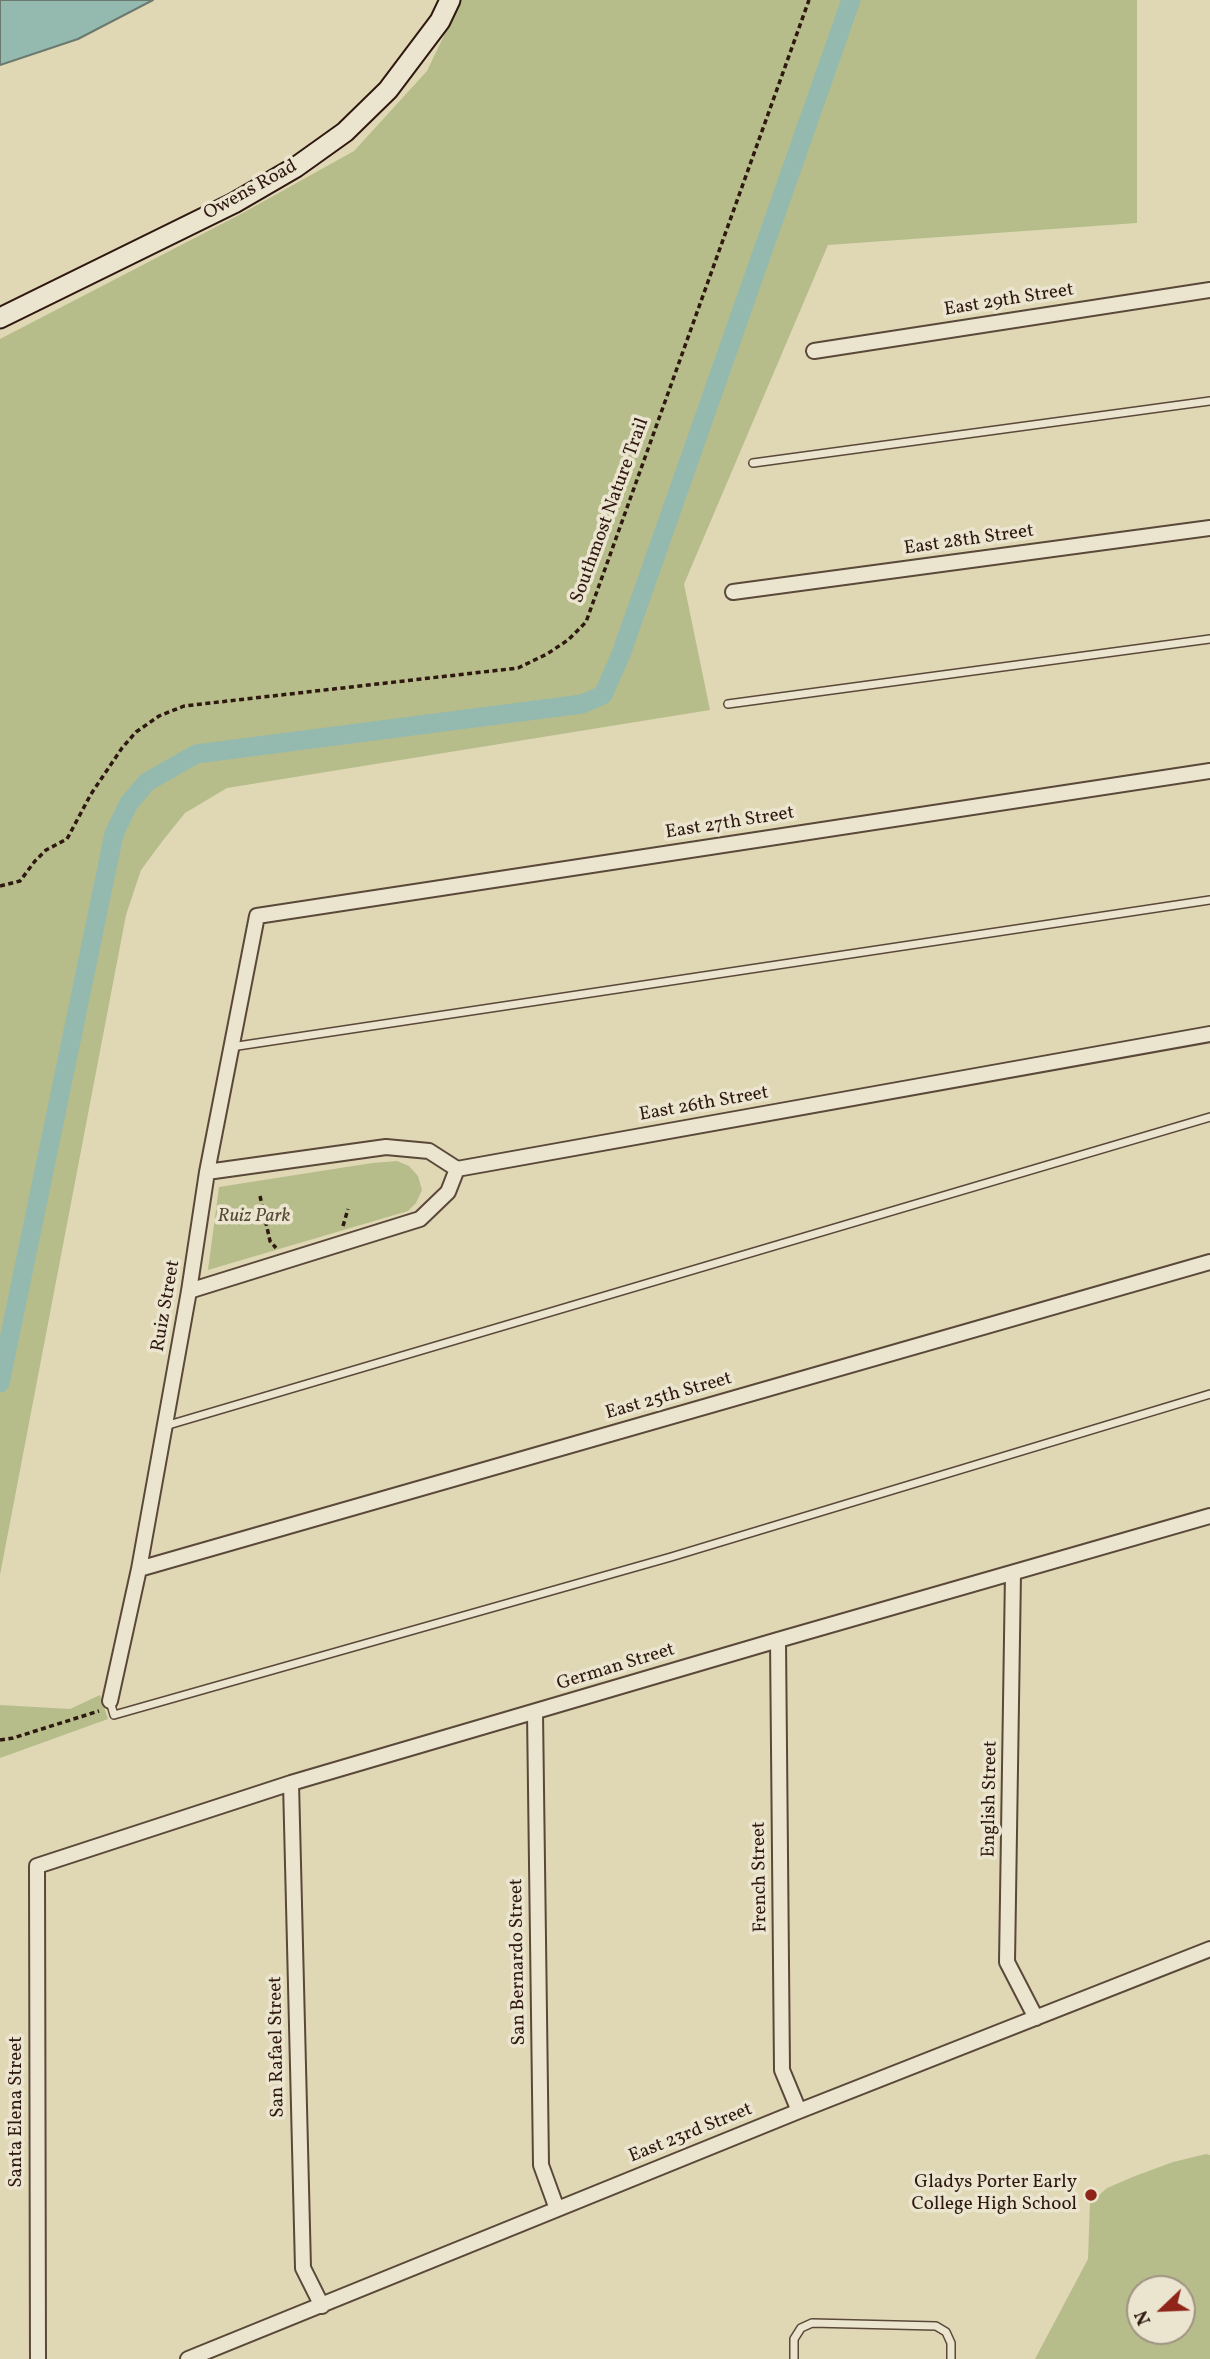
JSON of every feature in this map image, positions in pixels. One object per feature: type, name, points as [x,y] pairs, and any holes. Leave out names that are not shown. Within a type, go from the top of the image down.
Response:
[{"type":"street","name":"Owens Road","points":[[0,318],[234,203],[296,167],[345,132],[388,90],[440,21],[450,0]]},
{"type":"street","name":"East 29th Street","points":[[814,351],[1210,290]]},
{"type":"street","name":"East 28th Street","points":[[733,592],[1210,528]]},
{"type":"street","name":"East 27th Street","points":[[257,916],[1210,771]]},
{"type":"street","name":"Ruiz Street","points":[[110,1701],[139,1569],[189,1290],[207,1172],[257,916]]},
{"type":"street","name":"East 26th Street","points":[[457,1169],[1210,1034]]},
{"type":"street","points":[[189,1290],[420,1219],[448,1192],[457,1169],[429,1151],[386,1147],[207,1172]]},
{"type":"street","name":"East 25th Street","points":[[139,1569],[1210,1262]]},
{"type":"street","name":"German Street","points":[[37,1866],[291,1783],[1210,1516]]},
{"type":"street","name":"English Street","points":[[1013,1573],[1007,1962],[1036,2018]]},
{"type":"street","name":"French Street","points":[[778,1640],[782,2070],[799,2111]]},
{"type":"street","name":"San Bernardo Street","points":[[535,1713],[541,2165],[557,2209]]},
{"type":"street","name":"San Rafael Street","points":[[291,1783],[303,2269],[321,2306]]},
{"type":"street","name":"Santa Elena Street","points":[[37,1866],[38,2359]]},
{"type":"street","name":"East 23rd Street","points":[[188,2359],[799,2111],[1210,1949]]},
{"type":"lane","points":[[753,463],[1210,401]]},
{"type":"lane","points":[[729,704],[1210,639]]},
{"type":"lane","points":[[231,1047],[1210,900]]},
{"type":"lane","points":[[165,1426],[1210,1117]]},
{"type":"lane","points":[[110,1701],[114,1715],[671,1556],[1210,1394]]},
{"type":"lane","points":[[794,2359],[794,2339],[801,2329],[812,2323],[936,2326],[947,2332],[951,2343],[951,2359]]},
{"type":"path","name":"Southmost Nature Trail","points":[[0,886],[20,881],[47,850],[66,839],[91,794],[122,748],[136,732],[159,716],[184,706],[518,668],[568,640],[586,622],[809,0]]},
{"type":"path","points":[[260,1196],[270,1241],[285,1261]]},
{"type":"path","points":[[0,1740],[98,1712],[110,1701]]},
{"type":"green space","points":[[461,0],[1137,0],[1137,223],[828,245],[684,584],[710,710],[227,788],[185,813],[141,870],[126,915],[0,1575],[0,339],[239,215],[354,151],[427,71]]},
{"type":"green space","name":"Ruiz Park","points":[[397,1161],[409,1166],[418,1176],[422,1190],[416,1203],[408,1211],[208,1270],[219,1187]]},
{"type":"green space","points":[[100,1695],[108,1719],[0,1758],[0,1705],[70,1709]]},
{"type":"green space","points":[[1210,2155],[1210,2359],[1035,2359],[1088,2259],[1090,2203],[1107,2188],[1173,2162]]},
{"type":"water","points":[[0,0],[153,0],[78,39],[0,65]]},
{"type":"waterway","points":[[0,1383],[114,834],[129,803],[147,782],[196,754],[582,704],[603,695],[621,654],[851,0]]},
{"type":"place","name":"Gladys Porter Early College High School","points":[[1091,2195]]}]
